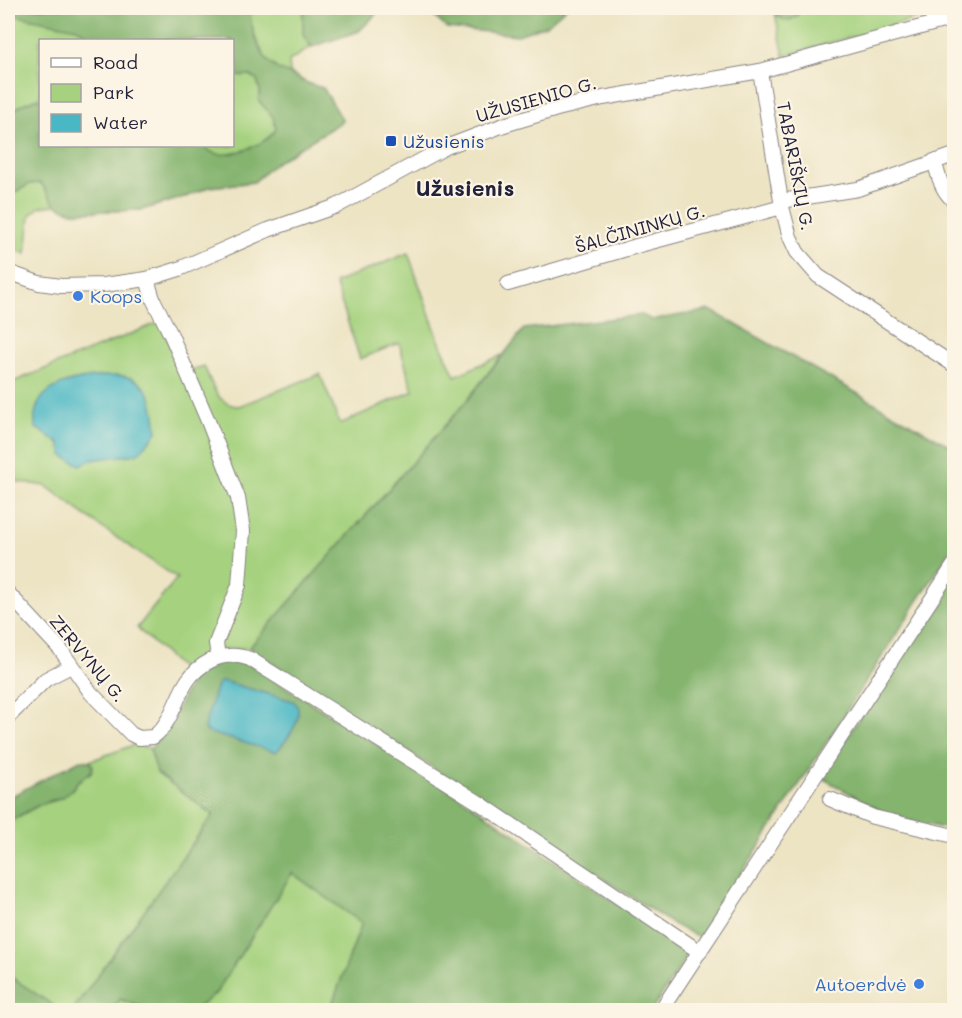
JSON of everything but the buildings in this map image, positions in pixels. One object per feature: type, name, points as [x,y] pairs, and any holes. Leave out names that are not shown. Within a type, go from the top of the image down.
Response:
[{"type":"street","name":"UŽUSIENIO G.","points":[[8,272],[39,283],[61,286],[104,285],[147,279],[179,270],[268,230],[337,206],[446,147],[504,124],[603,98],[760,71],[954,18]]},
{"type":"street","name":"TABARIŠKIŲ G.","points":[[760,71],[782,204],[790,237],[797,252],[818,276],[954,365]]},
{"type":"street","name":"ŠALČININKŲ G.","points":[[508,284],[782,204],[858,189],[954,155]]},
{"type":"street","points":[[934,161],[941,186],[954,201]]},
{"type":"street","points":[[147,279],[238,498],[243,531],[239,585],[216,643],[213,660],[231,654],[250,659],[481,804],[700,952]]},
{"type":"street","points":[[661,1011],[954,565]]},
{"type":"street","name":"ZERVYNŲ G.","points":[[8,593],[60,649],[91,693],[117,721],[131,734],[146,739],[160,732],[187,679],[213,660]]},
{"type":"street","points":[[8,717],[46,680],[71,666]]},
{"type":"street","points":[[830,799],[873,817],[954,836]]},
{"type":"green space","points":[[8,8],[382,8],[359,31],[311,47],[289,61],[290,73],[310,85],[323,88],[342,119],[341,122],[275,163],[254,182],[209,187],[141,210],[73,212],[55,205],[40,207],[30,215],[26,254],[8,247]]},
{"type":"green space","points":[[8,8],[250,8],[256,40],[270,63],[279,70],[323,88],[342,119],[341,122],[275,163],[254,182],[209,187],[141,210],[73,212],[55,205],[41,183],[30,184],[8,196],[8,153],[12,117],[19,106],[39,98],[39,147],[205,147],[211,152],[227,154],[256,145],[276,129],[273,117],[259,101],[260,91],[257,80],[249,75],[234,77],[234,39],[94,39],[77,28],[8,14]]},
{"type":"green space","points":[[303,8],[382,8],[359,31],[311,47],[303,35]]},
{"type":"green space","points":[[424,8],[566,8],[546,25],[518,35],[447,28]]},
{"type":"green space","points":[[772,8],[801,8],[796,17],[787,20],[778,17]]},
{"type":"green space","points":[[774,8],[954,8],[784,56]]},
{"type":"green space","points":[[408,253],[438,338],[455,376],[502,355],[464,404],[249,648],[220,649],[186,673],[137,628],[177,578],[101,527],[46,486],[8,480],[8,384],[160,322],[182,374],[204,366],[216,393],[225,402],[239,406],[320,374],[340,424],[413,391],[399,343],[360,359],[335,283]],"holes":[[[104,376],[136,454],[91,460],[80,465],[55,440],[38,405],[60,385],[83,378]]]},
{"type":"green space","points":[[710,310],[954,448],[954,545],[700,938],[671,923],[249,648],[464,404],[524,329],[642,315],[652,320]]},
{"type":"green space","points":[[954,574],[954,830],[894,818],[824,779],[824,772]]},
{"type":"green space","points":[[221,660],[249,664],[459,796],[685,950],[686,958],[652,1010],[330,1010],[362,923],[292,873],[216,993],[195,1010],[149,1010],[120,999],[113,1010],[73,1010],[213,815],[157,773],[150,749],[165,732],[193,678]]},
{"type":"green space","points":[[136,744],[150,749],[157,773],[213,815],[73,1010],[60,1010],[8,975],[8,822],[41,804],[54,801],[72,789],[77,782],[91,772],[90,761]]},
{"type":"green space","points":[[80,760],[90,761],[93,766],[91,772],[77,782],[63,797],[41,804],[8,822],[8,798]]},
{"type":"green space","points":[[292,873],[362,923],[330,1010],[195,1010],[216,993]]},
{"type":"green space","points":[[8,975],[60,1010],[8,1010]]},
{"type":"green space","points":[[119,999],[149,1010],[113,1010]]},
{"type":"water","points":[[104,376],[128,377],[143,385],[154,407],[157,432],[136,454],[91,460],[80,465],[63,456],[60,444],[35,427],[35,413],[46,393],[56,387],[79,379]]},
{"type":"water","points":[[222,681],[293,701],[297,706],[297,720],[294,727],[276,752],[207,732],[204,727],[217,685]]},
{"type":"place","name":"Užusienis","points":[[391,141]]},
{"type":"place","name":"Koops","points":[[78,296]]},
{"type":"place","name":"Autoerdvė","points":[[919,984]]},
{"type":"district","name":"Užusienis","points":[[465,187]]}]
